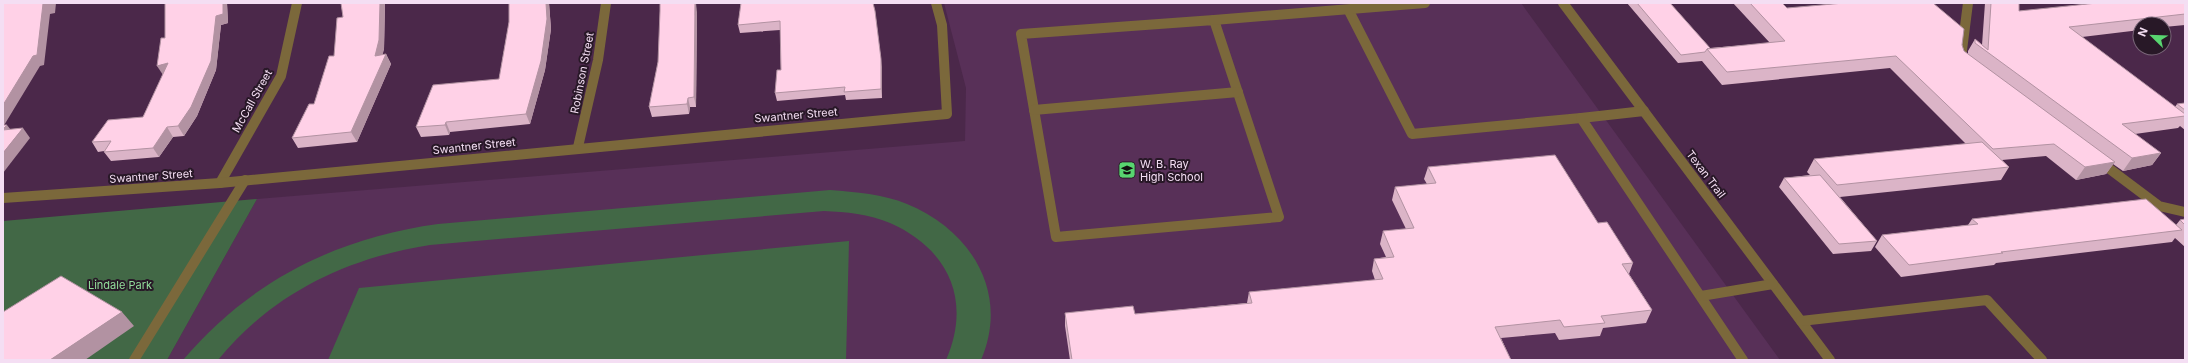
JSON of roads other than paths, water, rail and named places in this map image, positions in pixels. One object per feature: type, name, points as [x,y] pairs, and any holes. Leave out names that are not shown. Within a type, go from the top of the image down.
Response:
[{"type":"street","name":"McCall Street","points":[[220,183],[281,76],[297,3]]},
{"type":"street","name":"Robinson Street","points":[[578,147],[598,60],[606,3]]},
{"type":"street","name":"Swantner Street","points":[[3,198],[220,183],[578,147],[947,114],[942,25],[936,3]]},
{"type":"street","points":[[1214,20],[1279,217],[1056,237],[1021,34],[1214,20],[1349,11],[1424,3]]},
{"type":"street","name":"Texan Trail","points":[[1563,3],[1801,321],[1828,360]]},
{"type":"street","points":[[1968,3],[1961,58],[1974,68]]},
{"type":"street","points":[[1349,11],[1412,134],[1644,111]]},
{"type":"street","points":[[1034,110],[1238,92]]},
{"type":"street","points":[[1581,118],[1743,360]]},
{"type":"street","points":[[2089,154],[2159,206],[2185,212]]},
{"type":"street","points":[[134,360],[245,180]]},
{"type":"street","points":[[1701,296],[1773,284]]},
{"type":"street","points":[[1801,321],[1987,300],[2042,360]]},
{"type":"place","name":"W. B. Ray High School","points":[[1127,170]]},
{"type":"park label","name":"Lindale Park","points":[[120,285]]}]
